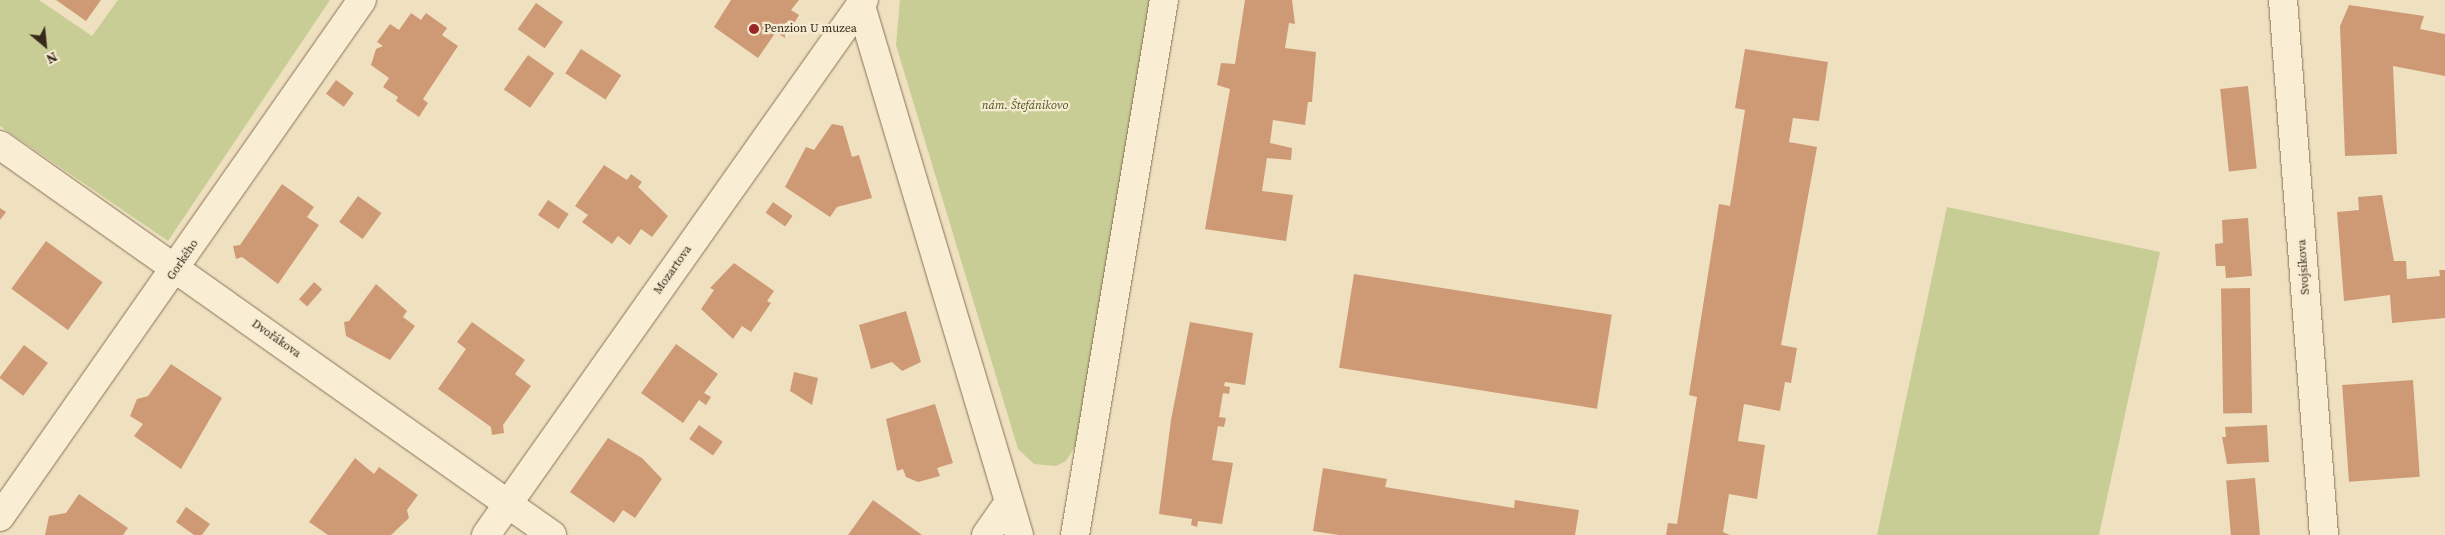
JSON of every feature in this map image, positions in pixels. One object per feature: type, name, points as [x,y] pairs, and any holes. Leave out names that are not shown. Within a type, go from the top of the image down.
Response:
[{"type":"street","name":"Gorkého","points":[[0,517],[178,269],[362,0]]},
{"type":"street","points":[[1075,535],[1164,0]]},
{"type":"street","name":"Svojsíkova","points":[[2283,0],[2324,535]]},
{"type":"street","points":[[863,3],[1007,505],[1019,535]]},
{"type":"street","name":"Mozartova","points":[[486,535],[863,3]]},
{"type":"street","name":"Dvořákova","points":[[0,144],[552,535]]},
{"type":"street","points":[[986,535],[1007,505]]},
{"type":"green space","points":[[0,0],[39,0],[92,36],[118,0],[330,0],[168,241],[0,126]]},
{"type":"green space","name":"nám. Štefánikovo","points":[[900,0],[1150,0],[1078,442],[1066,461],[1056,466],[1034,464],[1018,449],[896,45]]},
{"type":"green space","points":[[1947,207],[2160,252],[2099,535],[1877,535]]},
{"type":"building","points":[[56,0],[101,0],[86,21]]},
{"type":"building","name":"Penzion U muzea","points":[[731,0],[799,0],[791,10],[799,15],[785,38],[776,32],[758,58],[714,27]]},
{"type":"building","points":[[1245,0],[1292,0],[1295,24],[1289,23],[1285,48],[1316,52],[1312,102],[1308,102],[1305,125],[1273,120],[1270,143],[1292,148],[1291,160],[1267,158],[1262,191],[1293,195],[1286,241],[1205,229],[1230,89],[1217,85],[1221,63],[1235,64]]},
{"type":"building","points":[[536,3],[563,22],[545,48],[518,29]]},
{"type":"building","points":[[2349,5],[2424,16],[2420,29],[2445,34],[2445,76],[2393,66],[2397,154],[2345,156],[2340,26]]},
{"type":"building","points":[[411,13],[421,20],[426,13],[447,28],[442,35],[458,46],[423,99],[428,103],[419,117],[396,101],[398,97],[383,87],[389,78],[371,65],[376,49],[383,46],[377,42],[390,24],[399,30]]},
{"type":"building","points":[[581,49],[621,75],[605,99],[565,73]]},
{"type":"building","points":[[1745,49],[1828,62],[1819,121],[1793,118],[1789,142],[1817,147],[1781,345],[1797,348],[1791,383],[1785,382],[1780,411],[1744,404],[1738,441],[1765,445],[1757,499],[1729,494],[1723,532],[1730,535],[1666,535],[1668,523],[1677,524],[1697,397],[1689,395],[1719,204],[1730,206],[1745,110],[1735,108]]},
{"type":"building","points":[[528,55],[554,73],[530,108],[504,89]]},
{"type":"building","points":[[336,80],[354,93],[344,107],[326,94]]},
{"type":"building","points":[[2248,86],[2257,169],[2229,171],[2220,89]]},
{"type":"building","points":[[832,124],[843,126],[852,157],[859,155],[872,198],[837,207],[830,217],[785,187],[806,147],[814,150]]},
{"type":"building","points":[[604,165],[627,180],[631,174],[642,182],[638,187],[668,216],[652,237],[641,229],[630,245],[618,236],[612,244],[582,222],[588,215],[575,206]]},
{"type":"building","points":[[282,184],[314,207],[307,217],[319,225],[278,284],[242,257],[236,259],[233,246],[240,245]]},
{"type":"building","points":[[2382,195],[2394,261],[2406,261],[2407,279],[2440,276],[2439,270],[2445,270],[2445,318],[2392,323],[2390,295],[2344,301],[2337,212],[2359,210],[2358,197]]},
{"type":"building","points":[[358,196],[381,213],[363,239],[339,222]]},
{"type":"building","points":[[548,200],[569,214],[559,229],[538,215]]},
{"type":"building","points":[[773,202],[793,216],[785,226],[766,213]]},
{"type":"building","points":[[0,208],[6,212],[0,220]]},
{"type":"building","points":[[2248,218],[2252,276],[2226,278],[2225,266],[2216,266],[2215,244],[2223,243],[2222,220]]},
{"type":"building","points":[[46,241],[103,282],[68,330],[11,289]]},
{"type":"building","points":[[734,263],[774,291],[767,301],[771,303],[751,332],[742,326],[733,339],[701,309],[714,290],[710,288]]},
{"type":"building","points":[[1354,274],[1612,315],[1597,409],[1339,368]]},
{"type":"building","points":[[314,282],[322,289],[307,307],[299,299]]},
{"type":"building","points":[[376,284],[407,311],[403,317],[415,326],[390,360],[346,336],[344,322],[349,321]]},
{"type":"building","points":[[2250,288],[2252,413],[2223,413],[2221,289]]},
{"type":"building","points":[[906,311],[921,362],[902,371],[892,362],[871,369],[859,325]]},
{"type":"building","points":[[472,322],[525,360],[515,374],[531,386],[503,425],[504,433],[492,435],[491,427],[438,389],[466,349],[457,342]]},
{"type":"building","points":[[1190,322],[1253,333],[1245,385],[1225,382],[1224,386],[1230,387],[1229,394],[1223,393],[1219,417],[1226,418],[1224,427],[1218,426],[1212,460],[1233,463],[1222,524],[1198,521],[1197,527],[1191,525],[1192,519],[1159,514],[1171,420]]},
{"type":"building","points":[[676,344],[718,374],[704,393],[711,397],[706,405],[699,400],[683,423],[641,393]]},
{"type":"building","points":[[24,345],[48,363],[23,396],[0,377]]},
{"type":"building","points":[[171,364],[222,398],[181,469],[134,436],[143,424],[130,416],[137,399],[148,396]]},
{"type":"building","points":[[794,372],[818,378],[812,405],[790,391]]},
{"type":"building","points":[[2413,380],[2420,477],[2349,482],[2342,385]]},
{"type":"building","points":[[935,404],[953,463],[937,468],[940,476],[918,482],[906,477],[903,469],[897,471],[886,419]]},
{"type":"building","points":[[699,425],[723,442],[713,456],[689,439]]},
{"type":"building","points":[[2267,425],[2269,462],[2227,464],[2222,437],[2226,437],[2225,427]]},
{"type":"building","points":[[608,438],[642,458],[662,479],[635,518],[623,510],[614,523],[570,492]]},
{"type":"building","points":[[355,458],[374,474],[379,467],[418,495],[407,510],[409,518],[391,535],[328,535],[309,522]]},
{"type":"building","points":[[1323,468],[1387,479],[1385,487],[1514,508],[1515,500],[1579,510],[1575,535],[1339,535],[1313,531]]},
{"type":"building","points":[[2255,478],[2260,535],[2231,535],[2226,481]]},
{"type":"building","points":[[79,494],[128,528],[123,535],[45,535],[49,516],[66,513]]},
{"type":"building","points":[[873,500],[922,535],[848,535]]},
{"type":"building","points":[[186,507],[210,524],[202,535],[194,535],[176,522]]},
{"type":"place","name":"Penzion U muzea","points":[[754,29]]}]
